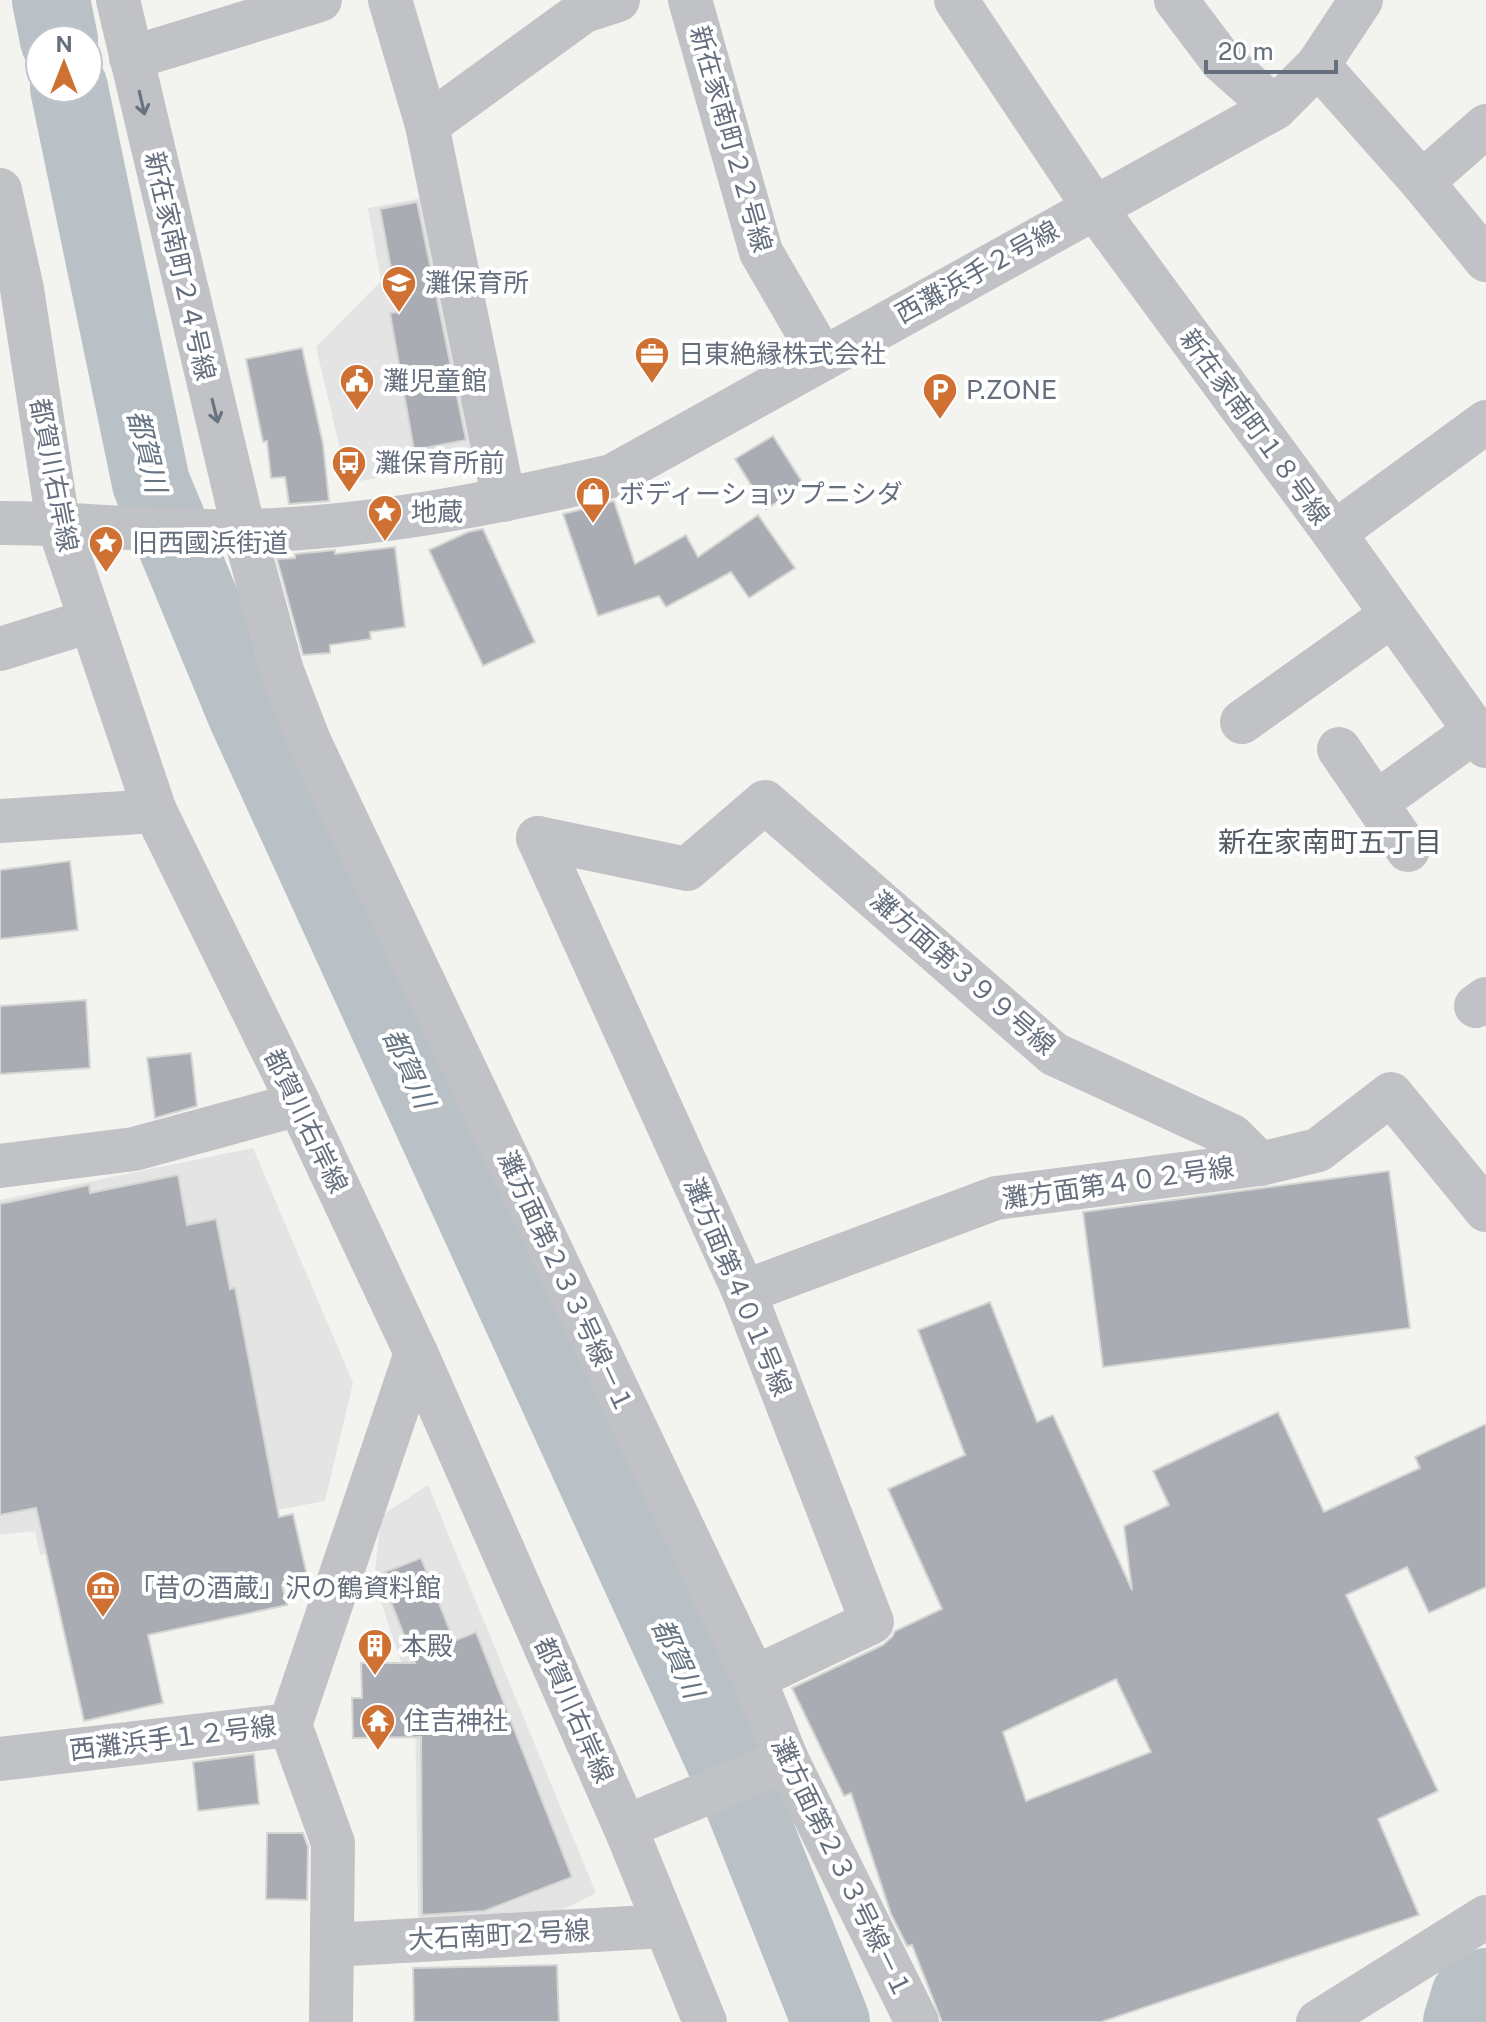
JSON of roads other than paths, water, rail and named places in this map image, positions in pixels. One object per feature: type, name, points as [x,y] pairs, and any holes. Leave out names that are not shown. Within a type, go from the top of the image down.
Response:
[{"type":"street","name":"新在家南町２４号線","points":[[118,0],[232,531]]},
{"type":"street","points":[[131,58],[320,0]]},
{"type":"street","points":[[390,0],[427,125],[504,500]]},
{"type":"street","points":[[427,125],[584,11],[618,0]]},
{"type":"street","name":"新在家南町２２号線","points":[[690,0],[761,252],[823,359]]},
{"type":"street","name":"新在家南町１８号線","points":[[956,0],[1094,207],[1334,533],[1486,422]]},
{"type":"street","points":[[1176,0],[1222,61],[1275,108]]},
{"type":"street","name":"西灘浜手２号線","points":[[58,523],[232,531],[389,521],[612,476],[1275,108],[1318,65],[1361,0]]},
{"type":"street","points":[[1318,65],[1422,182],[1486,260]]},
{"type":"street","points":[[1422,182],[1486,126]]},
{"type":"street","name":"都賀川右岸線","points":[[0,190],[11,287],[58,523],[155,811],[299,1104],[416,1353],[625,1827],[705,2022]]},
{"type":"street","points":[[0,523],[58,523]]},
{"type":"street","name":"灘方面第２３３号線－１","points":[[232,531],[309,741],[754,1678],[777,1764],[917,2022]]},
{"type":"street","points":[[1334,533],[1481,739],[1376,803]]},
{"type":"street","points":[[1242,722],[1392,615]]},
{"type":"street","points":[[0,649],[90,621]]},
{"type":"street","points":[[1339,749],[1408,850]]},
{"type":"street","name":"灘方面第３９９号線","points":[[538,838],[687,869],[765,802],[1054,1054],[1232,1136],[1260,1164]]},
{"type":"street","points":[[0,821],[155,811]]},
{"type":"street","name":"灘方面第４０１号線","points":[[538,838],[744,1292],[872,1622],[754,1678]]},
{"type":"street","name":"灘方面第４０２号線","points":[[744,1292],[996,1198],[1260,1164],[1318,1150],[1391,1094],[1486,1210]]},
{"type":"street","points":[[0,1166],[134,1149],[299,1104]]},
{"type":"street","name":"西灘浜手１２号線","points":[[0,1759],[290,1725],[416,1353]]},
{"type":"street","points":[[290,1725],[333,1843],[331,2022]]},
{"type":"street","points":[[625,1827],[777,1764]]},
{"type":"street","points":[[1318,2022],[1486,1917]]},
{"type":"street","name":"大石南町２号線","points":[[332,1945],[665,1926]]},
{"type":"waterway","name":"都賀川","points":[[51,0],[56,24]]},
{"type":"waterway","name":"都賀川","points":[[72,104],[151,483],[247,715],[738,1789],[831,2022]]},
{"type":"waterway","points":[[1462,2022],[1470,1996],[1486,1987]]},
{"type":"place","name":"灘保育所","points":[[399,314]]},
{"type":"place","name":"日東絶縁株式会社","points":[[652,385]]},
{"type":"place","name":"灘児童館","points":[[357,412]]},
{"type":"place","name":"P.ZONE","points":[[940,421]]},
{"type":"place","name":"灘保育所前","points":[[349,494]]},
{"type":"place","name":"ボディーショップニシダ","points":[[593,525]]},
{"type":"place","name":"地蔵","points":[[385,543]]},
{"type":"place","name":"旧西國浜街道","points":[[106,574]]},
{"type":"place","name":"「昔の酒蔵」沢の鶴資料館","points":[[103,1619]]},
{"type":"place","name":"本殿","points":[[375,1677]]},
{"type":"place","name":"住吉神社","points":[[378,1752]]},
{"type":"district","name":"新在家南町五丁目","points":[[1330,842]]}]
